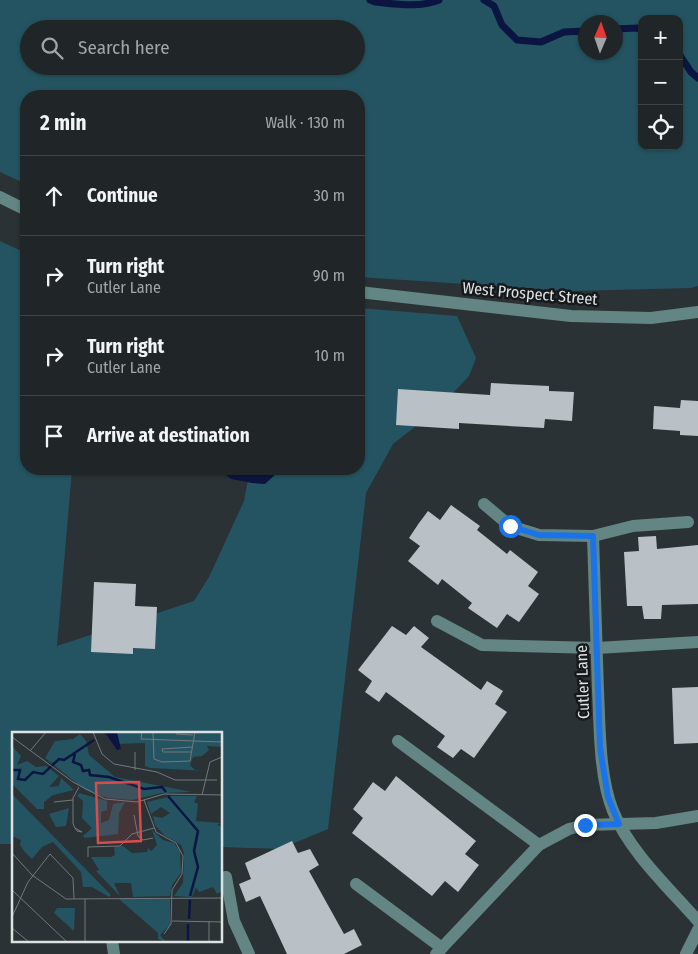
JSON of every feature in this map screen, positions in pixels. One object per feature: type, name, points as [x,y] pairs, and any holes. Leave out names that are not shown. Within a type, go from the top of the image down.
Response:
[{"type":"street","points":[[0,197],[20,207]]},
{"type":"street","name":"West Prospect Street","points":[[365,293],[571,316],[651,318],[698,312]]},
{"type":"street","points":[[484,504],[510,526],[539,535],[593,536],[633,526],[688,522]]},
{"type":"street","name":"Cutler Lane","points":[[593,536],[600,748],[608,797],[619,824],[628,839],[698,921]]},
{"type":"street","points":[[437,620],[482,645],[597,648],[698,642]]},
{"type":"street","points":[[398,742],[540,845]]},
{"type":"street","points":[[356,884],[439,951],[540,845],[569,829],[585,825],[656,823],[698,816]]},
{"type":"street","points":[[226,876],[234,921],[249,954]]},
{"type":"street","points":[[686,954],[698,930]]},
{"type":"shaded area","points":[[0,0],[698,0],[698,286],[691,288],[572,291],[365,277],[365,90],[20,90],[20,181],[0,172]]},
{"type":"shaded area","points":[[0,241],[20,250],[20,475],[71,475],[57,646],[194,601],[209,577],[244,501],[249,475],[365,475],[365,308],[457,316],[476,358],[469,376],[439,408],[393,444],[366,493],[328,829],[280,849],[222,847],[222,732],[12,732],[12,844],[0,844]]},
{"type":"shaded area","points":[[226,475],[275,475],[265,484],[231,479]]},
{"type":"building","points":[[491,383],[549,386],[549,391],[574,392],[572,421],[545,419],[544,428],[459,423],[459,429],[396,425],[398,389],[490,395]]},
{"type":"building","points":[[681,400],[698,401],[698,436],[680,435],[680,431],[653,429],[654,406],[680,408]]},
{"type":"building","points":[[451,505],[480,526],[477,530],[507,554],[510,550],[538,572],[528,586],[539,594],[519,622],[507,614],[497,628],[468,608],[472,603],[442,579],[438,585],[408,561],[420,546],[409,538],[428,511],[440,520]]},
{"type":"building","points":[[656,536],[657,549],[698,545],[698,604],[662,605],[661,619],[644,619],[642,606],[627,606],[624,552],[639,551],[638,537]]},
{"type":"building","points":[[94,582],[136,584],[135,606],[157,607],[155,649],[133,648],[133,654],[91,652]]},
{"type":"building","points":[[392,626],[406,635],[414,626],[429,638],[421,647],[481,690],[487,681],[503,691],[495,704],[507,712],[474,758],[461,749],[453,758],[437,747],[445,736],[386,692],[379,702],[365,692],[372,681],[358,670]]},
{"type":"building","points":[[698,687],[698,743],[674,744],[672,688]]},
{"type":"building","points":[[396,776],[476,841],[465,854],[479,865],[458,892],[445,881],[432,896],[352,833],[363,818],[353,809],[373,782],[385,791]]},
{"type":"building","points":[[292,841],[298,853],[310,849],[319,865],[309,871],[344,934],[354,929],[362,945],[344,954],[287,954],[260,896],[246,902],[239,884],[251,879],[245,863]]},
{"type":"waterway","points":[[370,0],[407,5],[424,4],[439,0]]},
{"type":"waterway","points":[[484,0],[494,6],[502,25],[517,40],[541,42],[564,32],[578,31]]},
{"type":"waterway","points":[[623,29],[638,28]]},
{"type":"waterway","points":[[683,60],[691,72],[698,78]]},
{"type":"route","points":[[510,526],[539,535],[593,536],[600,748],[608,797],[619,824],[585,825]]}]
